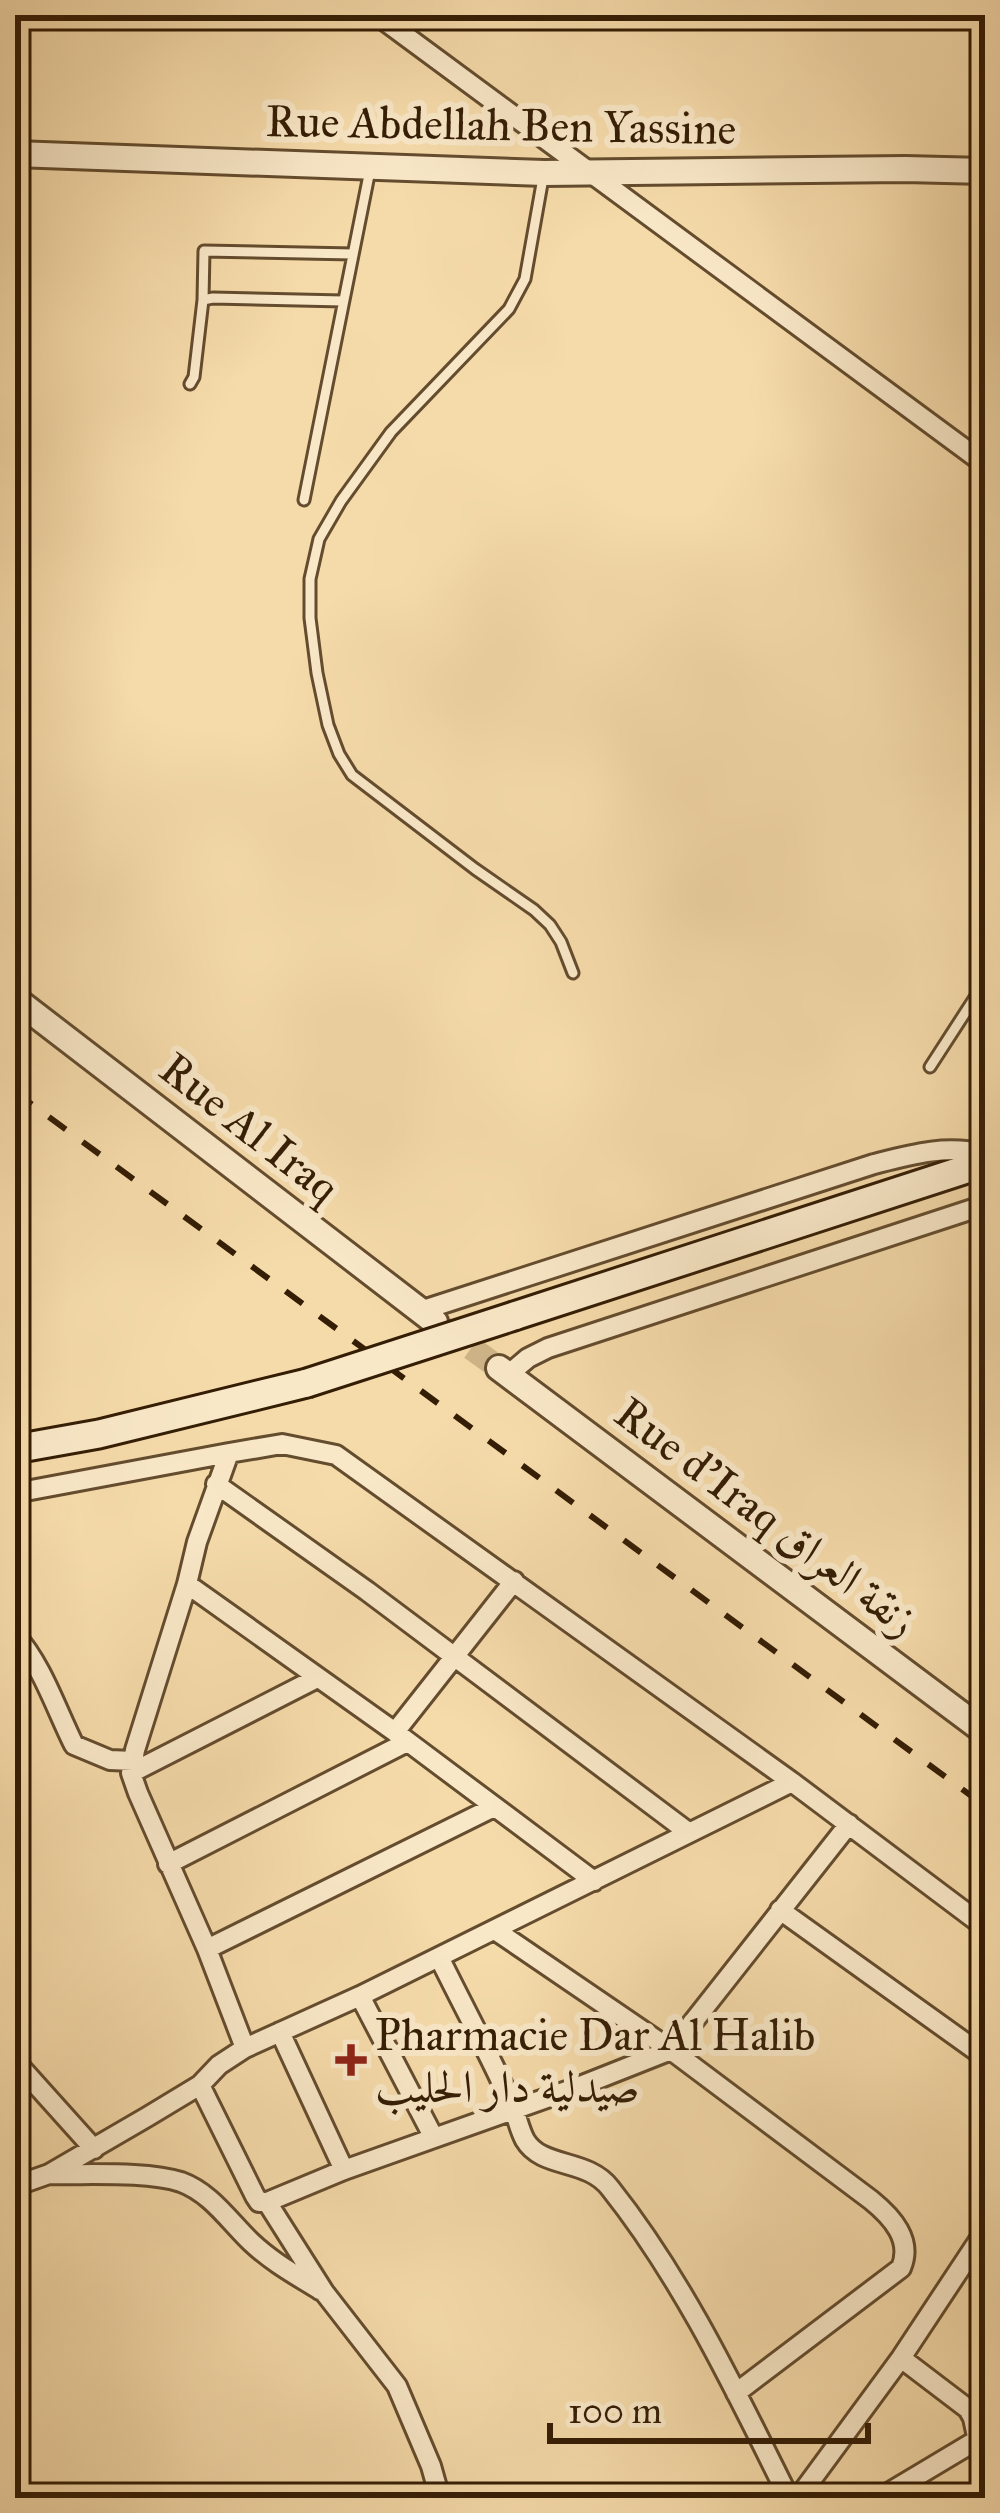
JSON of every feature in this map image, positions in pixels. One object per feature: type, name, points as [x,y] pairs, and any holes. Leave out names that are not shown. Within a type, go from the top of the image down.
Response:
[{"type":"main road","points":[[15,1449],[99,1434],[307,1383],[985,1159]]},
{"type":"street","points":[[377,15],[985,464]]},
{"type":"street","name":"Rue Abdellah Ben Yassine","points":[[15,154],[544,173],[985,171]]},
{"type":"street","name":"Rue Al Iraq","points":[[15,998],[428,1316]]},
{"type":"street","points":[[428,1316],[874,1164],[931,1149],[964,1150],[985,1159]]},
{"type":"street","points":[[504,1371],[548,1348],[985,1204]]},
{"type":"street","name":"Rue d'Iraq زنقة العراق","points":[[504,1371],[985,1732]]},
{"type":"street","points":[[15,1493],[282,1444],[336,1456],[793,1782],[985,1927]]},
{"type":"street","points":[[229,1453],[197,1542],[132,1767],[245,2048]]},
{"type":"street","points":[[216,1484],[688,1832]]},
{"type":"street","points":[[168,1864],[401,1737],[514,1581]]},
{"type":"street","points":[[187,1584],[593,1881]]},
{"type":"street","points":[[15,1635],[38,1670],[74,1745],[132,1767],[317,1678]]},
{"type":"street","points":[[15,2186],[50,2174],[94,2149],[200,2085],[245,2048],[793,1782]]},
{"type":"street","points":[[206,1948],[494,1807]]},
{"type":"street","points":[[200,2085],[255,2196],[267,2202],[671,2050],[849,1824]]},
{"type":"street","points":[[781,1910],[985,2057]]},
{"type":"street","points":[[495,1930],[671,2050],[886,2212],[902,2235],[906,2253],[901,2268],[736,2393]]},
{"type":"street","points":[[439,1957],[523,2135],[536,2152],[592,2171],[605,2182],[664,2265],[788,2498]]},
{"type":"street","points":[[360,1996],[434,2138]]},
{"type":"street","points":[[280,2032],[344,2170]]},
{"type":"street","points":[[15,2061],[94,2149]]},
{"type":"street","points":[[50,2174],[183,2183],[207,2196],[280,2265],[324,2292]]},
{"type":"street","points":[[267,2202],[324,2292],[397,2386],[440,2498]]},
{"type":"street","points":[[798,2498],[901,2358],[985,2231]]},
{"type":"street","points":[[901,2358],[968,2409],[985,2474]]},
{"type":"street","points":[[880,2498],[977,2440]]},
{"type":"lane","points":[[304,500],[371,165]]},
{"type":"lane","points":[[544,173],[525,279],[509,309],[391,432],[341,501],[319,539],[310,579],[310,618],[328,725],[352,775],[534,910],[561,942],[572,974]]},
{"type":"lane","points":[[190,384],[203,300],[204,251],[353,254]]},
{"type":"lane","points":[[203,300],[343,301]]},
{"type":"lane","points":[[930,1066],[985,982]]},
{"type":"tunnel","points":[[442,1327],[499,1368]]},
{"type":"railway","points":[[15,1092],[985,1806]]},
{"type":"place","name":"Pharmacie Dar Al Halib صيدلية دار الحليب","points":[[351,2060]]}]
